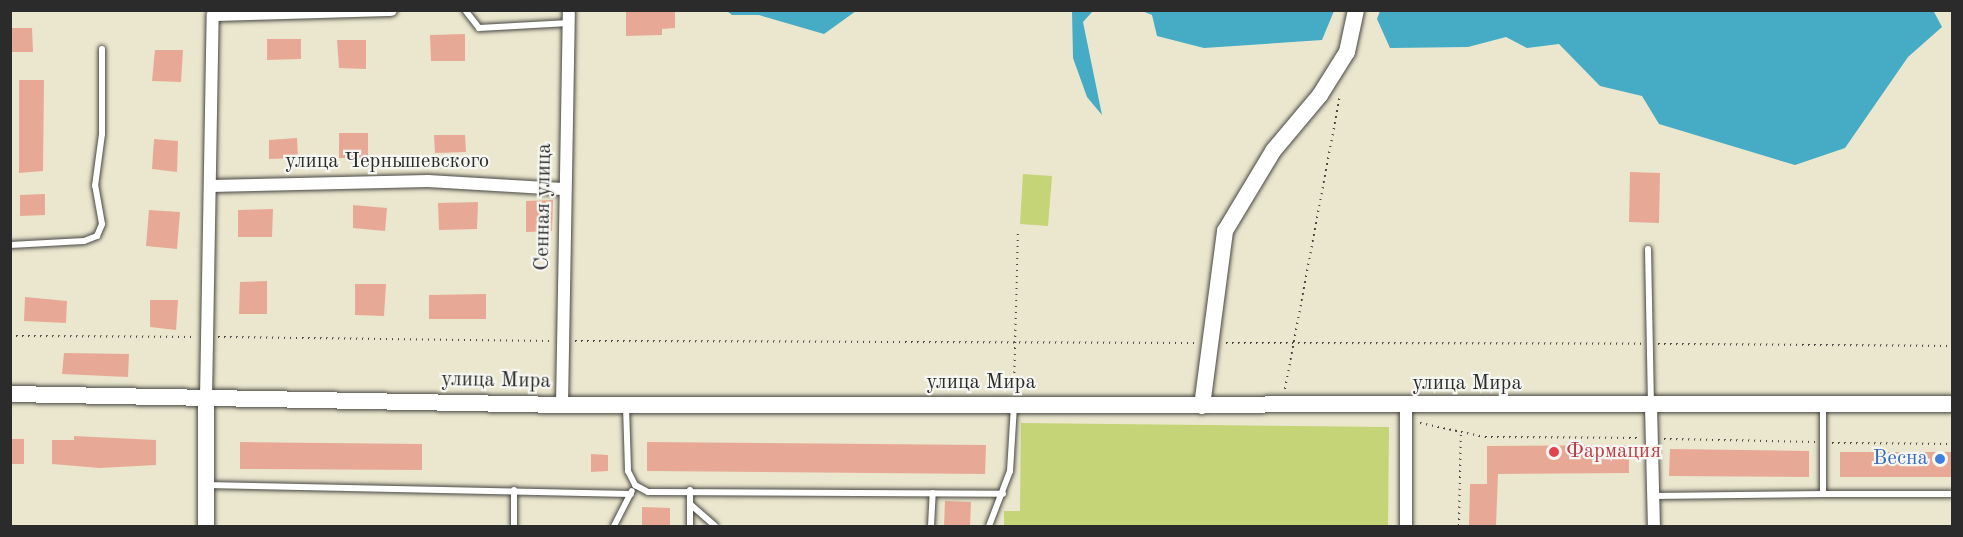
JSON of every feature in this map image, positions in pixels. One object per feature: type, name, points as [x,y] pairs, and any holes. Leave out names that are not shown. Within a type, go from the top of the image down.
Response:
[{"type":"street","points":[[206,526],[213,15],[391,10]]},
{"type":"street","points":[[1202,406],[1225,231],[1273,151],[1320,95],[1347,52],[1356,10]]},
{"type":"street","name":"Сенная улица","points":[[562,405],[564,189],[569,17]]},
{"type":"street","name":"улица Чернышевского","points":[[211,186],[428,181],[564,189]]},
{"type":"street","name":"улица Мира","points":[[10,394],[562,405],[1282,406],[1406,414],[1651,406],[1953,404]]},
{"type":"street","points":[[1651,406],[1654,526]]},
{"type":"street","points":[[1406,414],[1406,526]]},
{"type":"lane","points":[[465,10],[479,27],[569,17]]},
{"type":"lane","points":[[10,245],[84,241],[97,236],[102,224],[95,186],[102,134],[102,49]]},
{"type":"lane","points":[[1648,249],[1651,406]]},
{"type":"lane","points":[[626,405],[628,471],[635,485],[648,492],[690,490],[1003,494]]},
{"type":"lane","points":[[1823,405],[1823,494]]},
{"type":"lane","points":[[989,526],[1010,471],[1014,406]]},
{"type":"lane","points":[[206,485],[631,494]]},
{"type":"lane","points":[[614,526],[635,485]]},
{"type":"lane","points":[[513,526],[514,490]]},
{"type":"lane","points":[[690,490],[690,526]]},
{"type":"lane","points":[[931,526],[933,493]]},
{"type":"lane","points":[[1653,495],[1953,494]]},
{"type":"lane","points":[[690,504],[715,526]]},
{"type":"path","points":[[1282,406],[1341,87]]},
{"type":"path","points":[[1014,406],[1018,232]]},
{"type":"path","points":[[10,336],[562,341],[1953,346]]},
{"type":"path","points":[[1406,414],[1461,432],[1485,437],[1953,444]]},
{"type":"path","points":[[1460,526],[1461,432]]},
{"type":"green space","points":[[1023,174],[1052,176],[1048,226],[1020,224]]},
{"type":"green space","points":[[1021,423],[1389,427],[1388,526],[1004,526],[1004,511],[1020,511]]},
{"type":"water","points":[[1933,10],[1942,27],[1908,57],[1845,148],[1795,165],[1659,124],[1642,96],[1600,86],[1559,44],[1527,48],[1506,37],[1468,47],[1390,48],[1377,19],[1380,11]]},
{"type":"water","points":[[727,11],[856,11],[824,34],[759,15],[732,15]]},
{"type":"water","points":[[1072,11],[1093,11],[1083,22],[1102,115],[1087,97],[1073,58]]},
{"type":"water","points":[[1142,11],[1334,11],[1322,40],[1204,48],[1157,36],[1152,15]]},
{"type":"building","points":[[626,10],[675,10],[675,28],[662,29],[662,35],[626,36]]},
{"type":"building","points":[[10,28],[32,28],[33,52],[12,52]]},
{"type":"building","points":[[465,34],[465,61],[431,61],[430,35]]},
{"type":"building","points":[[267,39],[301,39],[301,59],[267,60]]},
{"type":"building","points":[[337,40],[366,40],[366,69],[339,68]]},
{"type":"building","points":[[155,50],[183,50],[181,82],[152,81]]},
{"type":"building","points":[[19,80],[44,80],[43,171],[19,173]]},
{"type":"building","points":[[339,133],[368,133],[368,158],[339,158]]},
{"type":"building","points":[[434,135],[465,135],[466,152],[435,153]]},
{"type":"building","points":[[297,138],[298,158],[269,159],[269,140]]},
{"type":"building","points":[[154,139],[178,141],[177,172],[152,169]]},
{"type":"building","points":[[1630,172],[1660,173],[1659,223],[1629,222]]},
{"type":"building","points":[[45,194],[45,215],[20,216],[20,195]]},
{"type":"building","points":[[553,200],[552,231],[526,232],[526,201]]},
{"type":"building","points":[[478,202],[477,229],[439,230],[438,203]]},
{"type":"building","points":[[353,205],[387,208],[385,231],[353,228]]},
{"type":"building","points":[[273,209],[272,237],[238,237],[238,210]]},
{"type":"building","points":[[149,210],[180,212],[177,249],[146,246]]},
{"type":"building","points":[[267,281],[267,314],[239,314],[240,282]]},
{"type":"building","points":[[355,284],[386,284],[384,316],[355,315]]},
{"type":"building","points":[[486,294],[486,319],[429,319],[429,295]]},
{"type":"building","points":[[25,297],[67,301],[66,323],[24,321]]},
{"type":"building","points":[[150,300],[178,300],[176,330],[150,327]]},
{"type":"building","points":[[64,353],[129,354],[128,377],[62,374]]},
{"type":"building","points":[[74,436],[156,440],[156,465],[100,468],[52,464],[52,440],[74,440]]},
{"type":"building","points":[[10,439],[24,439],[24,464],[10,464]]},
{"type":"building","points":[[240,442],[422,444],[422,470],[240,469]]},
{"type":"building","points":[[647,442],[986,445],[985,474],[647,471]]},
{"type":"building","points":[[1629,445],[1629,473],[1498,474],[1496,526],[1469,526],[1470,484],[1487,484],[1487,446]]},
{"type":"building","points":[[1670,449],[1809,451],[1809,477],[1669,476]]},
{"type":"building","points":[[1840,452],[1953,452],[1953,477],[1840,477]]},
{"type":"building","points":[[591,454],[608,455],[608,471],[591,472]]},
{"type":"building","points":[[945,501],[971,502],[970,526],[944,526]]},
{"type":"building","points":[[642,507],[670,508],[670,526],[642,526]]},
{"type":"place","name":"Фармация","points":[[1554,452]]},
{"type":"place","name":"Весна","points":[[1940,459]]}]
